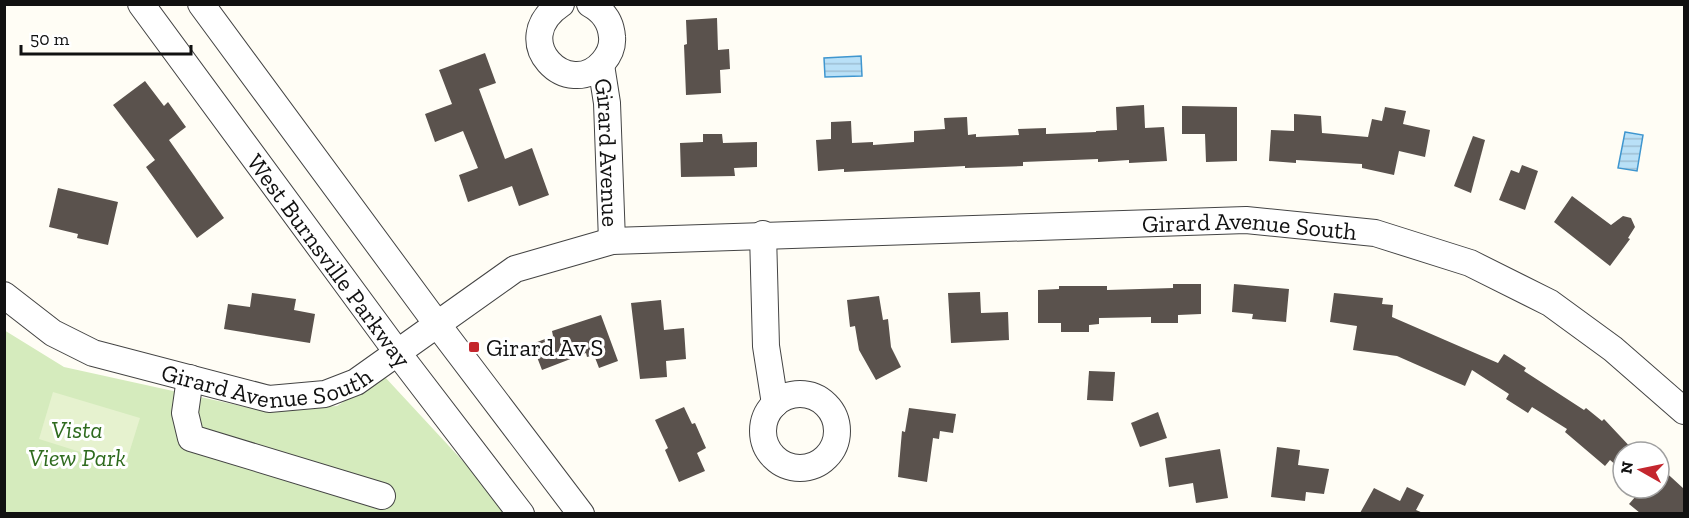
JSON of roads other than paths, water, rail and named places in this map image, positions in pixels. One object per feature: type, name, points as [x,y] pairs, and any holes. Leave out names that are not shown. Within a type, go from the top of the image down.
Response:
[{"type":"street","name":"West Burnsville Parkway","points":[[141,4],[397,352],[521,513]]},
{"type":"street","name":"West Burnsville Parkway","points":[[201,4],[437,324],[581,513]]},
{"type":"street","name":"Girard Avenue","points":[[561,4],[544,20],[539,42],[542,54],[558,70],[580,75],[601,65],[609,55],[612,42],[612,30],[607,18],[598,8],[590,4]]},
{"type":"street","name":"Girard Avenue","points":[[601,65],[607,103],[612,240]]},
{"type":"street","name":"Girard Avenue South","points":[[4,295],[53,333],[93,353],[269,399],[325,394],[356,382],[515,269],[612,240],[1246,220],[1375,233],[1470,263],[1550,303],[1613,349],[1684,411]]},
{"type":"street","points":[[763,234],[766,346],[775,404]]},
{"type":"street","points":[[190,378],[184,413],[190,438],[382,496]]},
{"type":"water","points":[[861,56],[862,76],[825,77],[824,58]]},
{"type":"water","points":[[1625,132],[1643,135],[1637,171],[1618,168]]},
{"type":"place","name":"Girard Av S","points":[[474,347]]},
{"type":"park label","name":"Vista View Park","points":[[77,443]]}]
